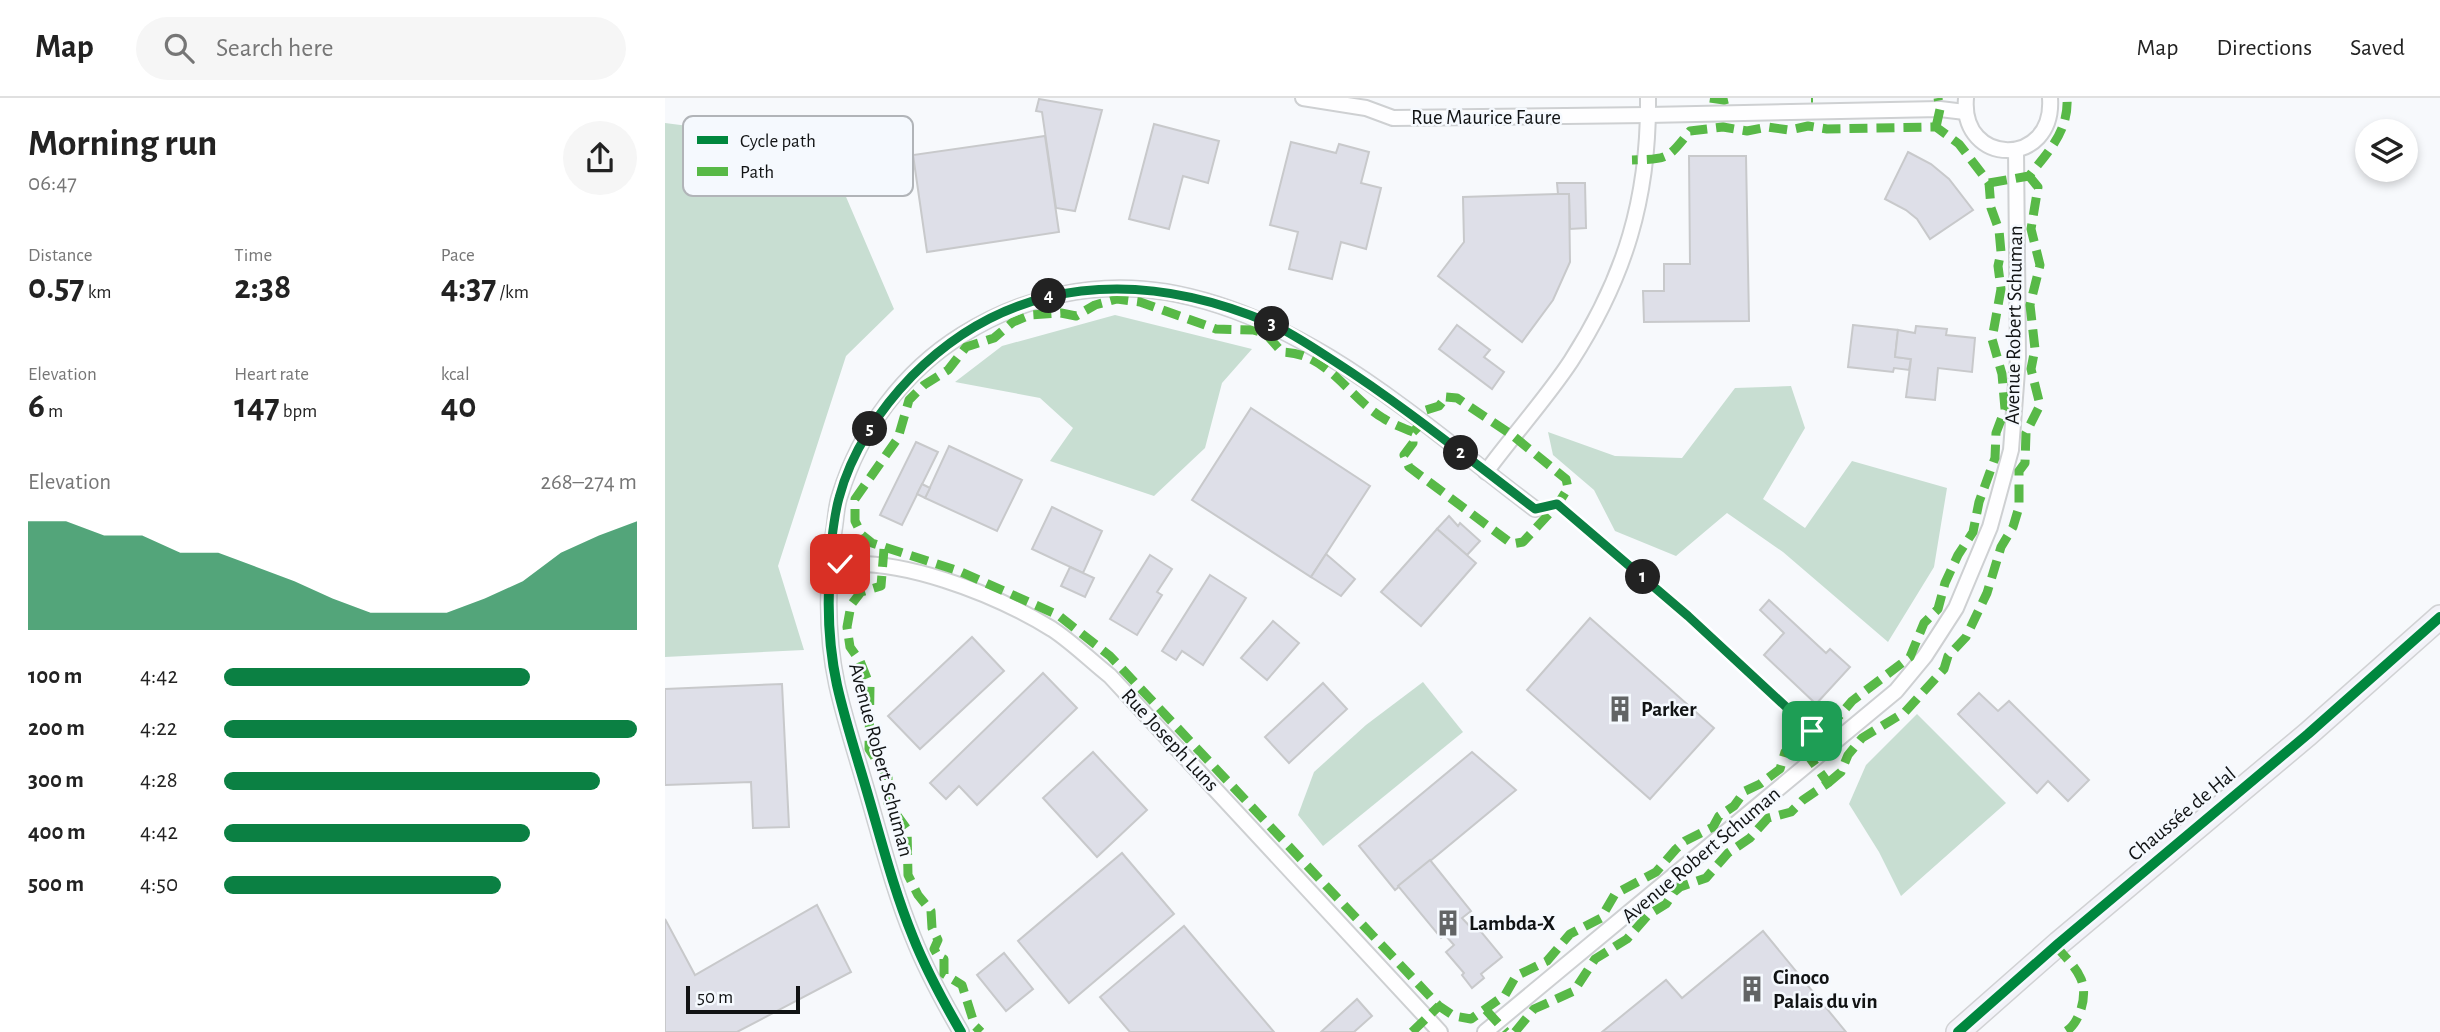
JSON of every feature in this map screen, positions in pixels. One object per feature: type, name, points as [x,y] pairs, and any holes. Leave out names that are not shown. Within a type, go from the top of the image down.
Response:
[{"type":"main road","name":"Chaussée de Hal","points":[[1958,1032],[2059,943],[2308,734],[2437,619]]},
{"type":"street","name":"Rue Maurice Faure","points":[[1303,98],[1366,108],[1392,118],[1649,116],[1940,109],[1966,105]]},
{"type":"street","points":[[1486,472],[1570,362],[1611,292],[1641,194],[1647,159],[1648,98]]},
{"type":"street","points":[[1966,105],[1969,126],[1977,137],[1988,146],[2016,150],[2040,137],[2051,112],[2050,98]]},
{"type":"street","name":"Avenue Robert Schuman","points":[[1485,1032],[1896,691],[1925,656],[1956,608],[1990,527],[2011,450],[2018,358],[2016,150]]},
{"type":"street","name":"Avenue Robert Schuman","points":[[961,1032],[938,992],[913,936],[889,866],[848,727],[837,683],[830,628],[828,566],[839,497],[870,429],[890,398],[947,344],[991,316],[1051,296],[1091,290],[1120,288],[1166,292],[1216,304],[1272,324],[1375,387],[1535,509]]},
{"type":"street","name":"Rue Joseph Luns","points":[[828,566],[883,566],[934,576],[1002,602],[1053,630],[1110,676],[1440,1032]]},
{"type":"green space","points":[[665,123],[683,125],[683,196],[846,196],[894,309],[846,356],[778,566],[804,650],[665,657]]},
{"type":"green space","points":[[1115,315],[1252,349],[1222,383],[1205,448],[1154,496],[1050,461],[1073,428],[1040,398],[955,382],[1002,346]]},
{"type":"green space","points":[[1791,386],[1805,428],[1763,499],[1805,528],[1852,461],[1947,488],[1934,567],[1888,642],[1783,552],[1727,513],[1676,556],[1615,531],[1594,490],[1553,455],[1548,432],[1615,456],[1682,458],[1735,388]]},
{"type":"green space","points":[[1423,682],[1463,732],[1323,846],[1298,815],[1314,772],[1366,725]]},
{"type":"green space","points":[[1917,714],[2006,803],[1901,896],[1879,852],[1849,804],[1866,765]]},
{"type":"building","points":[[1039,99],[1102,110],[1075,211],[1056,208],[1042,112],[1036,111]]},
{"type":"building","points":[[1154,124],[1219,141],[1208,183],[1183,176],[1169,229],[1129,219]]},
{"type":"building","points":[[1045,136],[1059,232],[927,252],[913,155]]},
{"type":"building","points":[[1291,142],[1336,153],[1339,144],[1369,152],[1361,183],[1381,188],[1366,249],[1341,242],[1332,279],[1289,269],[1298,232],[1270,225]]},
{"type":"building","points":[[1908,152],[1931,164],[1949,179],[1973,210],[1930,239],[1917,219],[1885,199]]},
{"type":"building","points":[[1689,156],[1746,156],[1749,321],[1644,322],[1643,291],[1664,291],[1664,264],[1690,264]]},
{"type":"building","points":[[1557,183],[1585,183],[1586,228],[1570,229],[1569,194],[1558,194]]},
{"type":"building","points":[[1569,194],[1570,262],[1553,300],[1522,342],[1438,276],[1464,242],[1463,197]]},
{"type":"building","points":[[1457,325],[1490,350],[1484,357],[1504,372],[1492,389],[1439,349]]},
{"type":"building","points":[[1853,325],[1898,330],[1895,357],[1911,359],[1909,370],[1894,368],[1893,372],[1848,367]]},
{"type":"building","points":[[1916,326],[1947,329],[1946,335],[1975,338],[1972,372],[1938,368],[1935,400],[1906,397],[1911,359],[1895,357],[1898,330],[1915,333]]},
{"type":"building","points":[[1251,408],[1370,486],[1311,577],[1192,500]]},
{"type":"building","points":[[916,442],[938,452],[902,525],[880,515]]},
{"type":"building","points":[[949,446],[1022,480],[997,531],[925,498]]},
{"type":"building","points":[[922,484],[930,488],[925,498],[917,494]]},
{"type":"building","points":[[1052,507],[1102,531],[1083,573],[1032,549]]},
{"type":"building","points":[[1449,516],[1458,526],[1460,523],[1480,541],[1467,555],[1437,529]]},
{"type":"building","points":[[1437,529],[1476,563],[1421,626],[1381,592]]},
{"type":"building","points":[[1326,554],[1355,579],[1341,596],[1311,577]]},
{"type":"building","points":[[1150,555],[1172,569],[1157,592],[1162,595],[1137,635],[1110,619]]},
{"type":"building","points":[[1070,567],[1094,578],[1085,597],[1061,586]]},
{"type":"building","points":[[1210,575],[1246,598],[1203,665],[1182,651],[1176,660],[1162,651]]},
{"type":"building","points":[[1769,600],[1826,653],[1830,649],[1850,667],[1816,704],[1764,655],[1784,633],[1760,610]]},
{"type":"building","name":"Parker","points":[[1590,618],[1714,728],[1650,799],[1527,690]]},
{"type":"building","points":[[1273,621],[1299,643],[1267,680],[1241,658]]},
{"type":"building","points":[[972,637],[1004,671],[920,749],[888,716]]},
{"type":"building","points":[[1043,673],[1077,708],[977,805],[959,786],[946,799],[930,783]]},
{"type":"building","points":[[1323,683],[1347,709],[1289,763],[1265,737]]},
{"type":"building","points":[[782,684],[789,827],[753,828],[751,782],[665,785],[665,689]]},
{"type":"building","points":[[1979,693],[1998,711],[2009,701],[2089,780],[2068,801],[2048,781],[2037,793],[1958,714]]},
{"type":"building","points":[[1093,752],[1147,810],[1097,857],[1043,798]]},
{"type":"building","points":[[1472,752],[1516,790],[1395,890],[1359,846]]},
{"type":"building","points":[[1122,853],[1174,914],[1069,1003],[1018,941]]},
{"type":"building","name":"Lambda-X","points":[[1430,860],[1471,911],[1462,918],[1474,931],[1478,928],[1502,957],[1481,974],[1484,978],[1472,988],[1462,975],[1464,973],[1446,952],[1454,945],[1445,935],[1441,938],[1398,886]]},
{"type":"building","points":[[817,905],[851,972],[737,1032],[665,1032],[665,919],[695,975]]},
{"type":"building","points":[[1184,926],[1274,1032],[1130,1032],[1100,997]]},
{"type":"building","name":"Cinoco Palais du vin","points":[[1763,931],[1846,1032],[1602,1032],[1666,980],[1682,998]]},
{"type":"building","points":[[1004,953],[1033,989],[1006,1011],[977,975]]},
{"type":"building","points":[[1357,999],[1372,1016],[1354,1032],[1321,1032]]},
{"type":"marked path","points":[[1710,98],[1733,98]]},
{"type":"marked path","points":[[1936,127],[1940,109],[1938,98]]},
{"type":"marked path","points":[[1989,183],[2029,176],[2061,131],[2065,121],[2067,98]]},
{"type":"marked path","points":[[1413,432],[1370,409],[1337,378],[1312,360],[1298,354],[1282,352],[1265,333],[1216,329],[1140,302],[1117,299],[1095,305],[1076,316],[1061,313],[1030,315],[1013,322],[994,338],[966,347],[948,370],[924,385],[909,400],[898,438],[855,499],[855,521],[862,535],[872,543],[959,571],[1058,615],[1110,656],[1439,1006],[1454,1016],[1471,1019],[1505,995],[1516,976],[1547,961],[1570,934],[1601,918],[1615,894],[1656,872],[1685,841],[1713,827],[1719,816],[1734,806],[1745,791],[1780,769],[1785,752],[1812,731],[1834,722],[1852,701],[1910,657],[1924,623],[1938,609],[1945,583],[1973,532],[1979,502],[1995,458],[1996,433],[2005,409],[2002,374],[1992,339],[2001,289],[1998,266],[2001,252],[1999,230],[1991,208],[1989,183],[1959,144],[1936,127],[1827,129],[1808,126],[1789,130],[1768,127],[1747,131],[1723,127],[1690,131],[1666,156],[1632,160]]},
{"type":"marked path","points":[[1828,783],[1841,772],[1848,755],[1862,738],[1905,712],[1944,669],[1948,656],[1966,637],[1987,593],[2001,547],[2013,527],[2019,507],[2019,471],[2025,463],[2026,433],[2040,405],[2031,369],[2035,349],[2030,305],[2040,265],[2031,229],[2038,187],[2029,176]]},
{"type":"marked path","points":[[1446,397],[1457,398],[1512,435],[1566,479],[1568,488],[1558,504],[1523,542],[1512,544],[1409,467],[1404,455],[1413,443],[1413,432],[1422,423],[1426,410],[1439,406],[1446,397]]},
{"type":"marked path","points":[[884,549],[881,586],[861,592],[851,605],[847,627],[850,647],[860,661],[870,686],[869,749],[888,777],[888,803],[907,829],[908,875],[918,895],[931,911],[932,928],[938,940],[934,949],[938,956],[944,959],[944,974],[962,985],[975,1026],[981,1032]]},
{"type":"marked path","points":[[1515,1032],[1534,1009],[1574,991],[1595,959],[1627,939],[1648,915],[1666,904],[1680,887],[1706,878],[1728,853],[1750,838],[1768,818],[1791,812],[1828,783],[1799,743]]},
{"type":"marked path","points":[[2056,946],[2078,973],[2084,991],[2079,1015],[2065,1032]]},
{"type":"marked path","points":[[1412,1032],[1439,1006]]},
{"type":"marked path","points":[[1486,1010],[1506,1032]]},
{"type":"cycle path","points":[[961,1032],[929,973],[907,920],[844,715],[833,666],[829,627],[832,549],[838,504],[849,471],[872,425],[903,384],[921,366],[962,335],[985,322],[1034,302],[1086,290],[1112,288],[1166,292],[1218,305],[1268,324],[1316,349],[1406,410],[1535,509],[1558,504],[1688,616],[1812,731]]},
{"type":"cycle path","points":[[1958,1032],[2059,943],[2308,734],[2440,617]]},
{"type":"place","name":"Parker","points":[[1620,709]]},
{"type":"place","name":"Lambda-X","points":[[1448,923]]},
{"type":"place","name":"Cinoco Palais du vin","points":[[1752,989]]},
{"type":"route","points":[[840,564],[828,566],[839,497],[852,464],[890,398],[947,344],[991,316],[1051,296],[1120,288],[1166,292],[1216,304],[1272,324],[1375,387],[1535,509],[1557,504],[1688,616],[1812,731]]}]
